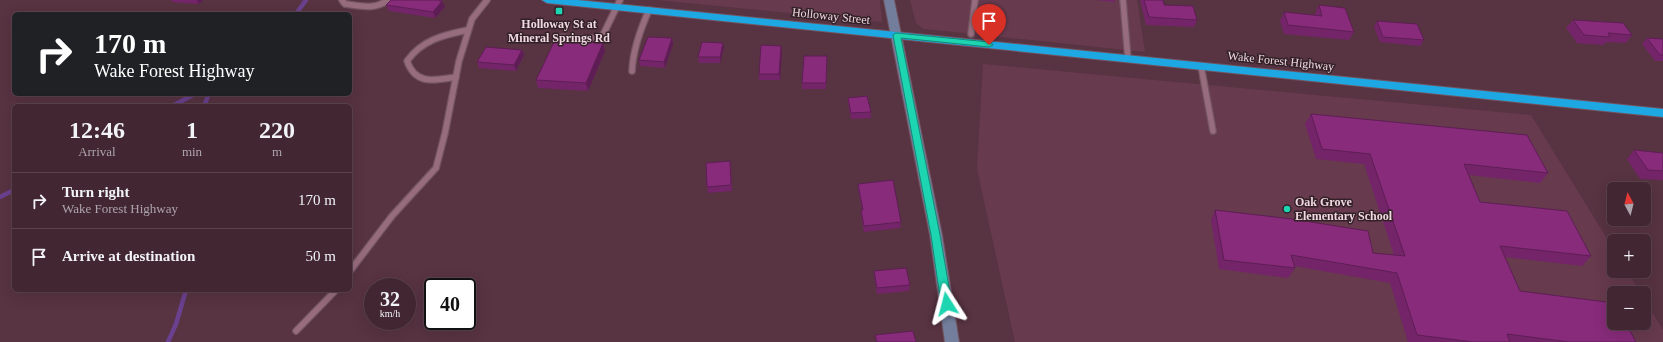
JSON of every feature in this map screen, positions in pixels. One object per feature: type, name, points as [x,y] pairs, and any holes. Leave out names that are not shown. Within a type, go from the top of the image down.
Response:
[{"type":"highway","name":"Holloway Street","points":[[548,0],[618,3],[649,10],[896,35]]},
{"type":"highway","name":"Wake Forest Highway","points":[[896,35],[1663,113]]},
{"type":"street","points":[[889,0],[936,235],[952,342]]},
{"type":"lane","points":[[342,0],[345,4],[370,7],[383,4],[388,0]]},
{"type":"lane","points":[[352,268],[392,216],[436,168],[445,134],[459,61],[468,30],[472,19],[487,0]]},
{"type":"lane","points":[[971,34],[975,0]]},
{"type":"lane","points":[[1123,0],[1128,59]]},
{"type":"lane","points":[[557,37],[589,39],[603,35],[618,3]]},
{"type":"lane","points":[[632,70],[632,56],[636,39],[649,10]]},
{"type":"lane","points":[[456,77],[431,81],[417,77],[409,70],[407,61],[412,52],[434,37],[468,30]]},
{"type":"lane","points":[[1201,66],[1213,131]]},
{"type":"lane","points":[[296,331],[334,292]]},
{"type":"shaded area","points":[[657,0],[880,0],[882,22]]},
{"type":"shaded area","points":[[910,0],[1137,0],[1145,52],[924,29],[916,23]]},
{"type":"shaded area","name":"Oak Grove Elementary School","points":[[983,64],[1531,115],[1607,239],[1607,278],[1631,278],[1637,286],[1607,286],[1607,330],[1651,330],[1651,310],[1663,330],[1663,342],[1015,342],[977,169]]},
{"type":"building","points":[[391,0],[442,1],[433,12],[386,5]]},
{"type":"building","points":[[1144,0],[1163,0],[1164,5],[1193,6],[1197,20],[1149,17]]},
{"type":"building","points":[[1319,5],[1345,8],[1354,32],[1288,25],[1284,12],[1322,16]]},
{"type":"building","points":[[1573,20],[1623,23],[1632,35],[1608,33],[1610,37],[1584,35]]},
{"type":"building","points":[[1377,21],[1417,24],[1424,40],[1383,37]]},
{"type":"building","points":[[648,37],[672,38],[664,62],[639,60]]},
{"type":"building","points":[[1647,38],[1663,39],[1663,55],[1660,55]]},
{"type":"building","points":[[555,40],[603,43],[586,83],[536,80]]},
{"type":"building","points":[[702,42],[723,43],[720,57],[698,57]]},
{"type":"building","points":[[761,45],[781,46],[779,74],[759,74]]},
{"type":"building","points":[[486,47],[522,50],[514,65],[477,62]]},
{"type":"building","points":[[804,56],[827,56],[826,83],[802,83]]},
{"type":"building","points":[[867,96],[871,112],[851,113],[848,98]]},
{"type":"building","points":[[1311,114],[1527,135],[1548,173],[1464,164],[1480,202],[1567,211],[1591,256],[1500,246],[1520,291],[1607,302],[1607,330],[1630,330],[1636,342],[1569,342],[1507,334],[1510,342],[1473,342],[1417,335],[1397,273],[1291,255],[1295,268],[1224,260],[1215,210],[1292,219],[1368,231],[1373,253],[1405,256],[1370,154],[1322,149]]},
{"type":"building","points":[[1634,150],[1663,153],[1663,171],[1648,170]]},
{"type":"building","points":[[730,161],[731,185],[707,187],[706,163]]},
{"type":"building","points":[[893,180],[901,222],[864,226],[861,210],[863,210],[858,184]]},
{"type":"building","points":[[906,268],[910,285],[877,288],[874,271]]},
{"type":"building","points":[[913,331],[916,342],[877,342],[875,335]]},
{"type":"waterway","points":[[297,12],[306,0]]},
{"type":"waterway","points":[[176,104],[191,96]]},
{"type":"waterway","points":[[205,104],[208,96]]},
{"type":"waterway","points":[[0,197],[12,191]]},
{"type":"waterway","points":[[168,342],[176,324],[185,292]]},
{"type":"place","name":"Holloway St at Mineral Springs Rd","points":[[559,11]]},
{"type":"place","name":"Oak Grove Elementary School","points":[[1287,209]]},
{"type":"route","points":[[947,304],[936,235],[896,35],[989,45]]}]
